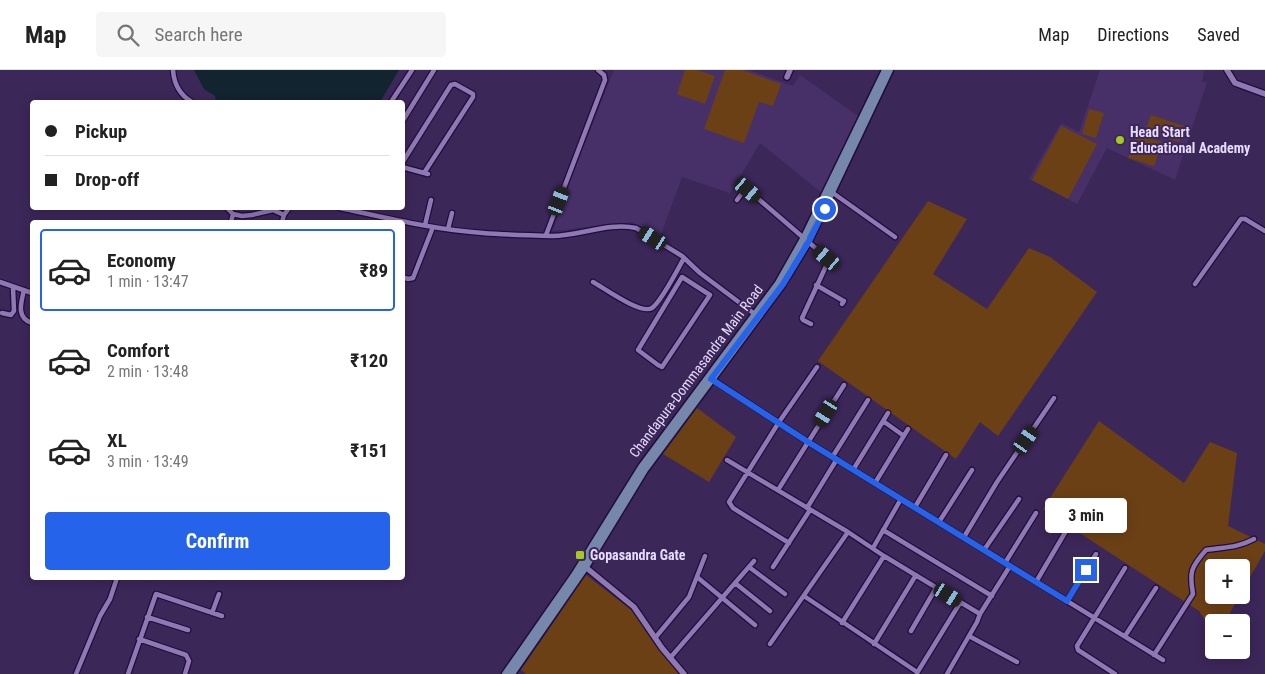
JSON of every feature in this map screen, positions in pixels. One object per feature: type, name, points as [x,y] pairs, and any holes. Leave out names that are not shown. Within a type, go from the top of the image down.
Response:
[{"type":"main road","name":"Chandapura-Dommasandra Main Road","points":[[807,239],[885,70]]},
{"type":"main road","name":"Chandapura-Dommasandra Main Road","points":[[512,674],[583,566],[641,467],[756,315],[807,239],[832,193],[890,70]]},
{"type":"main road","name":"Chandapura-Dommasandra Main Road","points":[[505,674],[583,566]]},
{"type":"street","points":[[173,70],[182,96],[189,100]]},
{"type":"street","points":[[392,100],[412,70]]},
{"type":"street","points":[[405,117],[434,70]]},
{"type":"street","points":[[546,235],[605,80],[604,75],[598,70]]},
{"type":"street","points":[[787,77],[790,70]]},
{"type":"street","points":[[1227,70],[1233,80],[1239,85],[1265,94]]},
{"type":"street","points":[[405,160],[451,85],[454,84],[473,94],[473,97],[426,174],[405,166]]},
{"type":"street","points":[[737,200],[746,189],[827,258],[827,264],[802,318],[802,320],[811,324]]},
{"type":"street","points":[[832,193],[895,237]]},
{"type":"street","points":[[425,225],[432,200]]},
{"type":"street","points":[[229,210],[233,214],[252,215],[273,210],[284,215]]},
{"type":"street","points":[[283,220],[288,210]]},
{"type":"street","points":[[358,210],[403,220]]},
{"type":"street","points":[[448,229],[452,213]]},
{"type":"street","points":[[232,220],[233,214]]},
{"type":"street","points":[[1195,284],[1241,219],[1245,219],[1265,231]]},
{"type":"street","points":[[405,221],[433,227],[483,233],[546,235],[571,235],[610,227],[628,226],[643,231],[684,258],[704,276],[756,315]]},
{"type":"street","points":[[405,278],[413,278],[433,227]]},
{"type":"street","points":[[594,282],[639,308],[650,308],[653,307],[663,293],[684,258]]},
{"type":"street","points":[[698,286],[704,276]]},
{"type":"street","points":[[684,278],[698,286],[710,297],[663,366],[658,366],[638,352],[639,347],[681,279],[684,278]]},
{"type":"street","points":[[0,282],[30,292]]},
{"type":"street","points":[[816,285],[844,301],[842,304]]},
{"type":"street","points":[[2,313],[11,315],[14,311],[13,287]]},
{"type":"street","points":[[24,290],[20,304],[21,314],[30,322]]},
{"type":"street","points":[[789,542],[733,508],[729,502],[779,422],[817,367]]},
{"type":"street","points":[[709,378],[853,470],[1163,660]]},
{"type":"street","points":[[778,490],[844,385]]},
{"type":"street","points":[[964,537],[997,482],[1054,398]]},
{"type":"street","points":[[773,568],[868,400]]},
{"type":"street","points":[[853,470],[888,413]]},
{"type":"street","points":[[883,421],[904,436]]},
{"type":"street","points":[[875,483],[908,429]]},
{"type":"street","points":[[915,507],[946,455]]},
{"type":"street","points":[[727,460],[980,614]]},
{"type":"street","points":[[939,522],[972,470]]},
{"type":"street","points":[[873,548],[901,499]]},
{"type":"street","points":[[984,550],[1019,499]]},
{"type":"street","points":[[1005,563],[1036,513]]},
{"type":"street","points":[[883,530],[992,596]]},
{"type":"street","points":[[1036,582],[1066,531]]},
{"type":"street","points":[[770,644],[848,532]]},
{"type":"street","points":[[1154,655],[1193,594],[1192,569],[1197,560],[1206,550],[1231,548],[1254,539]]},
{"type":"street","points":[[1067,601],[1096,554]]},
{"type":"street","points":[[655,638],[689,597],[705,556]]},
{"type":"street","points":[[842,623],[884,556]]},
{"type":"street","points":[[670,658],[754,561]]},
{"type":"street","points":[[583,566],[634,607],[655,638],[684,674]]},
{"type":"street","points":[[947,674],[980,614],[1010,566]]},
{"type":"street","points":[[749,567],[785,594]]},
{"type":"street","points":[[1115,674],[1077,648],[1125,568]]},
{"type":"street","points":[[874,644],[916,575]]},
{"type":"street","points":[[697,577],[755,625]]},
{"type":"street","points":[[76,674],[100,616],[110,599],[116,580]]},
{"type":"street","points":[[735,583],[770,611]]},
{"type":"street","points":[[911,631],[936,588]]},
{"type":"street","points":[[1125,636],[1156,588]]},
{"type":"street","points":[[128,674],[156,594],[222,616]]},
{"type":"street","points":[[212,612],[219,594]]},
{"type":"street","points":[[804,596],[917,673],[960,603]]},
{"type":"street","points":[[147,617],[188,630]]},
{"type":"street","points":[[969,636],[1017,662]]},
{"type":"street","points":[[139,639],[186,655],[189,661],[185,674]]},
{"type":"shaded area","points":[[614,70],[749,70],[793,86],[800,75],[858,116],[822,193],[760,143],[730,193],[682,177],[660,237],[632,222],[553,231],[569,184]]},
{"type":"shaded area","points":[[685,70],[697,70],[715,76],[705,104],[677,94]]},
{"type":"shaded area","points":[[725,70],[742,70],[781,84],[773,106],[759,102],[744,143],[704,129]]},
{"type":"shaded area","name":"Head Start Educational Academy","points":[[1100,70],[1204,70],[1202,82],[1207,82],[1175,180],[1107,148],[1077,204],[1029,179],[1061,123],[1079,132]]},
{"type":"shaded area","points":[[1089,109],[1104,113],[1096,138],[1082,134]]},
{"type":"shaded area","points":[[1151,115],[1184,126],[1179,142],[1145,131]]},
{"type":"shaded area","points":[[1061,126],[1097,144],[1068,199],[1032,180]]},
{"type":"shaded area","points":[[1136,134],[1162,142],[1154,166],[1128,158]]},
{"type":"shaded area","points":[[928,201],[967,219],[933,274],[987,309],[1029,248],[1050,257],[1097,292],[998,436],[980,422],[956,459],[818,361]]},
{"type":"shaded area","points":[[697,408],[736,437],[709,482],[663,454]]},
{"type":"shaded area","points":[[1099,421],[1184,483],[1210,442],[1237,453],[1228,526],[1265,544],[1265,551],[1250,577],[1250,559],[1205,559],[1205,604],[1235,604],[1229,614],[1205,614],[1205,620],[1199,611],[1043,509]]},
{"type":"shaded area","points":[[586,575],[634,612],[681,674],[526,674],[521,670]]},
{"type":"water","points":[[194,70],[399,70],[381,100],[216,100],[215,96],[204,89]]},
{"type":"place","name":"Head Start Educational Academy","points":[[1120,140]]},
{"type":"place","name":"Gopasandra Gate","points":[[580,555]]},
{"type":"route","points":[[825,209],[809,241],[783,284],[711,379],[808,442],[1067,601],[1086,570]]}]
